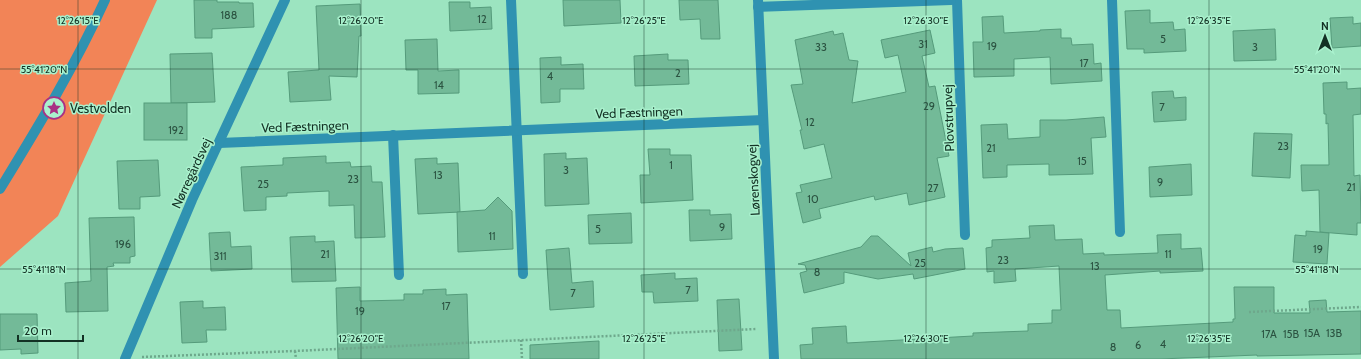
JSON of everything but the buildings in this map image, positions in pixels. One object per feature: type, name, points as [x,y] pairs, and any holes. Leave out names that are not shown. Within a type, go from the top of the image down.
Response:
[{"type":"street","points":[[0,189],[50,107],[105,0]]},
{"type":"street","name":"Nørregårdsvej","points":[[125,358],[192,200],[285,0]]},
{"type":"street","points":[[511,0],[523,274]]},
{"type":"street","points":[[758,3],[951,0]]},
{"type":"street","name":"Plovstrupvej","points":[[956,0],[965,235]]},
{"type":"street","points":[[1112,0],[1120,232]]},
{"type":"street","name":"Lørenskogvej","points":[[758,3],[774,359]]},
{"type":"street","name":"Ved Fæstningen","points":[[219,143],[763,120]]},
{"type":"street","points":[[393,135],[399,275]]},
{"type":"path","points":[[1249,312],[1361,307]]},
{"type":"path","points":[[125,358],[773,328]]},
{"type":"path","points":[[521,340],[522,359]]},
{"type":"path","points":[[296,351],[296,359]]},
{"type":"shaded area","name":"Vestvolden","points":[[0,0],[157,0],[58,216],[0,267]]},
{"type":"place","name":"Vestvolden","points":[[54,108]]}]
